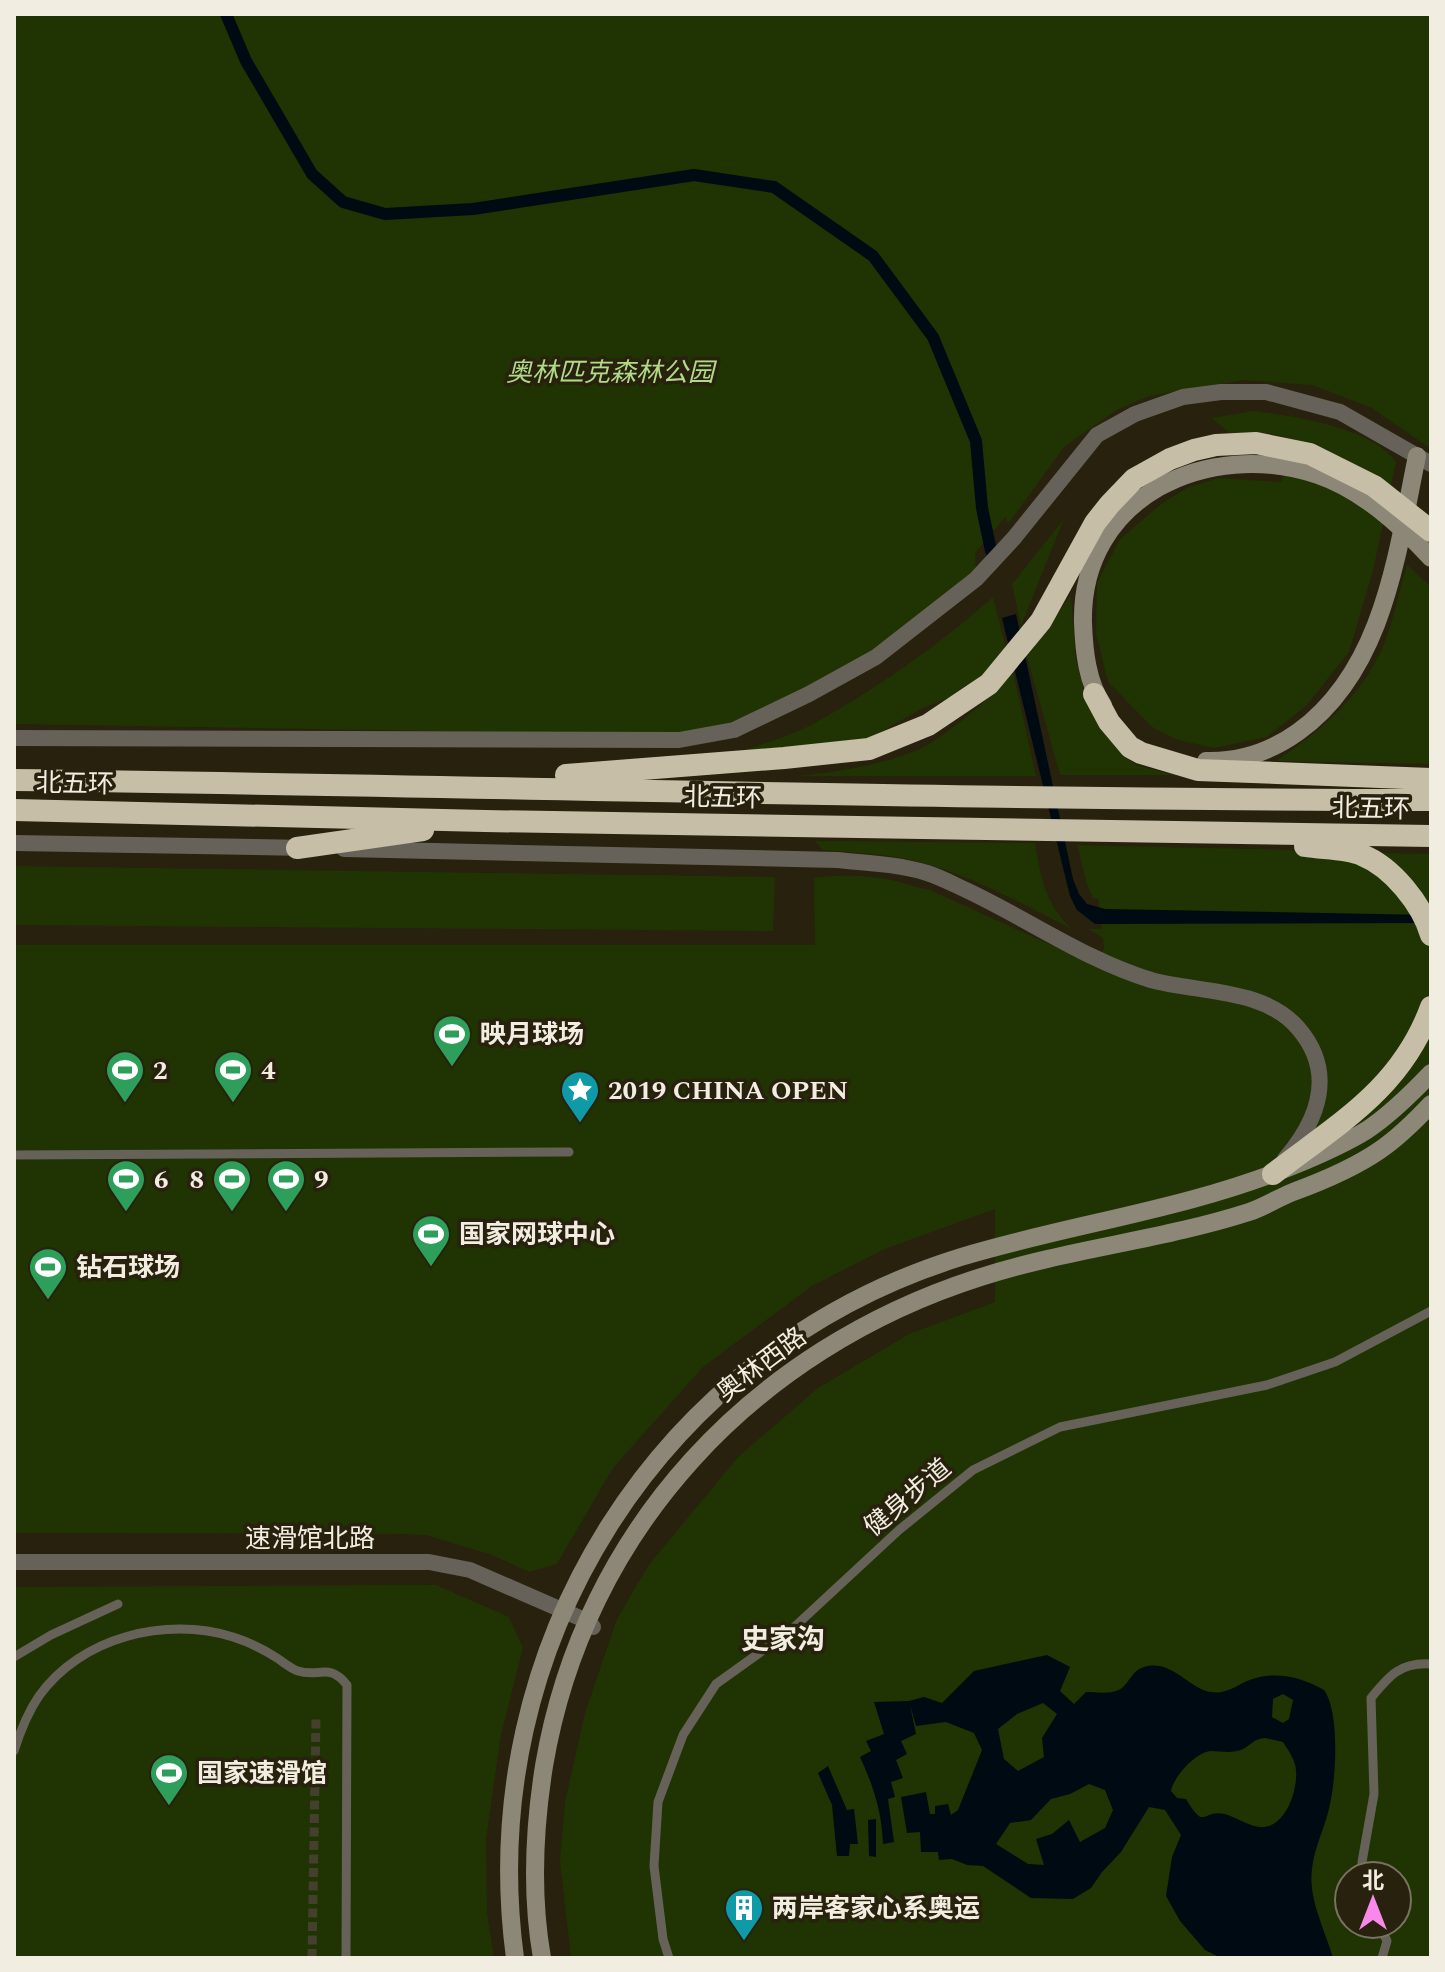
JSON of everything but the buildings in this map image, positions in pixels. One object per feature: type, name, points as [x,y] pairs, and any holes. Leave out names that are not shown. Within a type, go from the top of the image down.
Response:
[{"type":"highway","points":[[431,785],[869,749],[928,725],[995,678],[1041,621],[1095,523],[1134,479],[1194,450],[1242,453],[1292,449],[1349,471],[1392,497],[1431,531]]},
{"type":"highway","points":[[1094,694],[1109,722],[1130,747],[1198,770],[1431,779]]},
{"type":"highway","name":"北五环","points":[[14,780],[1431,800]]},
{"type":"highway","name":"北五环","points":[[14,810],[1431,836]]},
{"type":"highway","points":[[297,848],[485,821]]},
{"type":"highway","points":[[1209,833],[1361,854],[1395,877],[1431,935]]},
{"type":"highway","points":[[1273,1174],[1374,1096],[1398,1070],[1420,1036],[1431,1007]]},
{"type":"main road","points":[[1424,460],[1396,558],[1368,642],[1350,679],[1319,715],[1303,728],[1276,746],[1243,758],[1193,760],[1161,751],[1126,731],[1094,694],[1087,660],[1082,604],[1087,574],[1097,547],[1120,515],[1171,481],[1200,469],[1242,453],[1321,476],[1386,515],[1431,558]]},
{"type":"main road","name":"奥林西路","points":[[515,1958],[510,1882],[518,1766],[539,1678],[565,1610],[600,1541],[625,1501],[657,1460],[738,1376],[821,1318],[895,1282],[958,1258],[1223,1192],[1334,1149],[1367,1130],[1397,1107],[1431,1073]]},
{"type":"main road","name":"奥林西路","points":[[542,1958],[535,1876],[540,1796],[556,1711],[570,1664],[630,1540],[689,1463],[736,1414],[830,1344],[892,1312],[980,1277],[1252,1211],[1331,1177],[1379,1151],[1431,1106]]},
{"type":"street","points":[[14,738],[679,740],[734,730],[876,657],[976,579],[1014,538],[1097,435],[1135,414],[1183,397],[1221,392],[1266,392],[1340,412],[1424,460]]},
{"type":"street","points":[[14,843],[837,860],[882,864],[931,874],[1116,968],[1187,989],[1242,997],[1264,1005],[1296,1026],[1315,1054],[1321,1087],[1309,1124],[1273,1174]]},
{"type":"street","points":[[14,1155],[569,1152]]},
{"type":"street","name":"健身步道","points":[[669,1958],[663,1939],[654,1866],[658,1802],[683,1735],[716,1684],[790,1631],[899,1530],[973,1470],[1060,1427],[1267,1385],[1335,1362],[1431,1311]]},
{"type":"street","name":"速滑馆北路","points":[[14,1562],[429,1562],[470,1570],[565,1610],[590,1624]]},
{"type":"street","points":[[14,1657],[51,1635],[118,1604]]},
{"type":"street","points":[[14,1751],[21,1729],[39,1696],[62,1672],[90,1652],[138,1633],[172,1629],[220,1633],[264,1650],[299,1672],[327,1671],[339,1675],[347,1685],[346,1958]]},
{"type":"street","points":[[1362,1860],[1374,1794],[1371,1698],[1393,1672],[1417,1663],[1431,1664]]},
{"type":"green space","name":"奥林匹克森林公园","points":[[14,14],[1431,14],[1431,449],[1372,408],[1312,385],[1244,380],[1149,396],[1117,410],[1065,446],[1008,524],[1005,517],[975,553],[976,573],[873,651],[730,727],[677,735],[14,724]]},
{"type":"green space","points":[[1253,411],[1309,420],[1351,432],[1385,450],[1396,462],[1373,571],[1349,652],[1307,705],[1267,737],[1214,748],[1178,740],[1152,727],[1108,682],[1096,633],[1097,583],[1120,539],[1161,504],[1187,488],[1218,478],[1281,482],[1296,440],[1269,433],[1231,434],[1211,418]]},
{"type":"green space","points":[[1064,519],[1021,626],[1012,584]]},
{"type":"green space","points":[[1407,565],[1431,587],[1431,764],[1276,761],[1323,726],[1350,698],[1373,667],[1393,618]]},
{"type":"green space","points":[[1071,595],[1076,660],[1088,704],[1118,749],[1136,765],[1175,775],[1060,775],[1027,657]]},
{"type":"green space","points":[[993,597],[1006,648],[969,690],[923,708],[867,740],[742,751],[803,729],[859,697],[929,649]]},
{"type":"green space","points":[[1013,672],[1036,776],[798,776],[870,765],[924,747],[966,717]]},
{"type":"green space","points":[[815,841],[1035,843],[1050,900],[1072,929],[984,885],[938,868],[890,856],[823,850]]},
{"type":"green space","points":[[1077,845],[1290,850],[1326,857],[1375,853],[1431,854],[1431,1958],[571,1958],[560,1861],[565,1802],[585,1713],[617,1619],[648,1566],[738,1457],[818,1388],[909,1334],[995,1302],[995,1209],[885,1249],[812,1286],[703,1367],[613,1468],[557,1564],[529,1572],[492,1555],[426,1535],[14,1533],[14,945],[815,945],[814,878],[853,876],[891,880],[928,889],[1093,964],[1104,949],[1103,938],[1088,929],[1102,929],[1098,898],[1093,898]]},
{"type":"green space","points":[[14,866],[775,877],[773,931],[14,925]]},
{"type":"green space","name":"国家速滑馆","points":[[436,1585],[509,1617],[523,1648],[501,1735],[486,1839],[487,1913],[494,1958],[14,1958],[14,1587]]},
{"type":"shaded area","points":[[1016,614],[1073,879],[1087,904],[1105,909],[1431,915],[1431,923],[1095,924],[1077,910],[1070,896],[1002,618]]},
{"type":"shaded area","points":[[1047,1655],[1070,1667],[1060,1691],[1074,1704],[1086,1692],[1114,1692],[1137,1671],[1153,1665],[1169,1669],[1199,1688],[1212,1692],[1228,1690],[1267,1676],[1297,1679],[1324,1690],[1333,1713],[1335,1729],[1334,1778],[1311,1880],[1333,1958],[1221,1958],[1205,1950],[1180,1921],[1166,1896],[1172,1857],[1181,1835],[1165,1810],[1149,1807],[1121,1852],[1091,1888],[1073,1899],[1031,1898],[983,1866],[967,1865],[952,1859],[939,1860],[938,1852],[921,1852],[920,1832],[907,1833],[901,1797],[926,1792],[930,1814],[935,1814],[935,1806],[948,1804],[951,1815],[958,1810],[982,1750],[974,1733],[946,1722],[916,1726],[910,1705],[916,1734],[901,1741],[907,1754],[896,1760],[903,1778],[891,1782],[895,1797],[888,1799],[894,1842],[883,1844],[876,1799],[860,1757],[871,1751],[866,1741],[884,1734],[874,1702],[909,1701],[924,1697],[942,1703],[974,1671]],"holes":[[[1283,1694],[1293,1700],[1289,1719],[1283,1723],[1272,1717],[1273,1699]],[[1043,1703],[1057,1714],[1042,1738],[1044,1757],[1018,1771],[1004,1759],[998,1729],[1017,1714]],[[1265,1738],[1283,1742],[1295,1766],[1292,1797],[1277,1822],[1260,1827],[1225,1814],[1201,1817],[1186,1799],[1177,1798],[1171,1791],[1180,1773],[1198,1756],[1211,1751],[1239,1751]],[[1089,1784],[1105,1790],[1113,1810],[1105,1828],[1080,1842],[1069,1820],[1052,1834],[1036,1839],[1044,1865],[1028,1864],[996,1844],[1010,1823],[1031,1820],[1051,1799]]]},
{"type":"shaded area","points":[[828,1766],[847,1810],[854,1809],[858,1844],[850,1844],[849,1856],[837,1856],[832,1805],[818,1773]]},
{"type":"shaded area","points":[[876,1819],[876,1857],[869,1856],[868,1820]]},
{"type":"waterway","points":[[226,14],[246,61],[312,174],[343,202],[385,214],[473,209],[694,175],[774,187],[873,256],[933,337],[976,441],[982,508],[991,551]]},
{"type":"tunnel","points":[[312,1958],[316,1718]]},
{"type":"place","name":"映月球场","points":[[452,1068]]},
{"type":"place","name":"2","points":[[125,1104]]},
{"type":"place","name":"4","points":[[233,1104]]},
{"type":"place","name":"2019 CHINA OPEN","points":[[580,1124]]},
{"type":"place","name":"6","points":[[126,1213]]},
{"type":"place","name":"8","points":[[232,1213]]},
{"type":"place","name":"9","points":[[286,1213]]},
{"type":"place","name":"国家网球中心","points":[[431,1268]]},
{"type":"place","name":"钻石球场","points":[[48,1301]]},
{"type":"place","name":"国家速滑馆","points":[[169,1807]]},
{"type":"place","name":"两岸客家心系奥运","points":[[744,1942]]},
{"type":"district","name":"史家沟","points":[[783,1639]]}]
